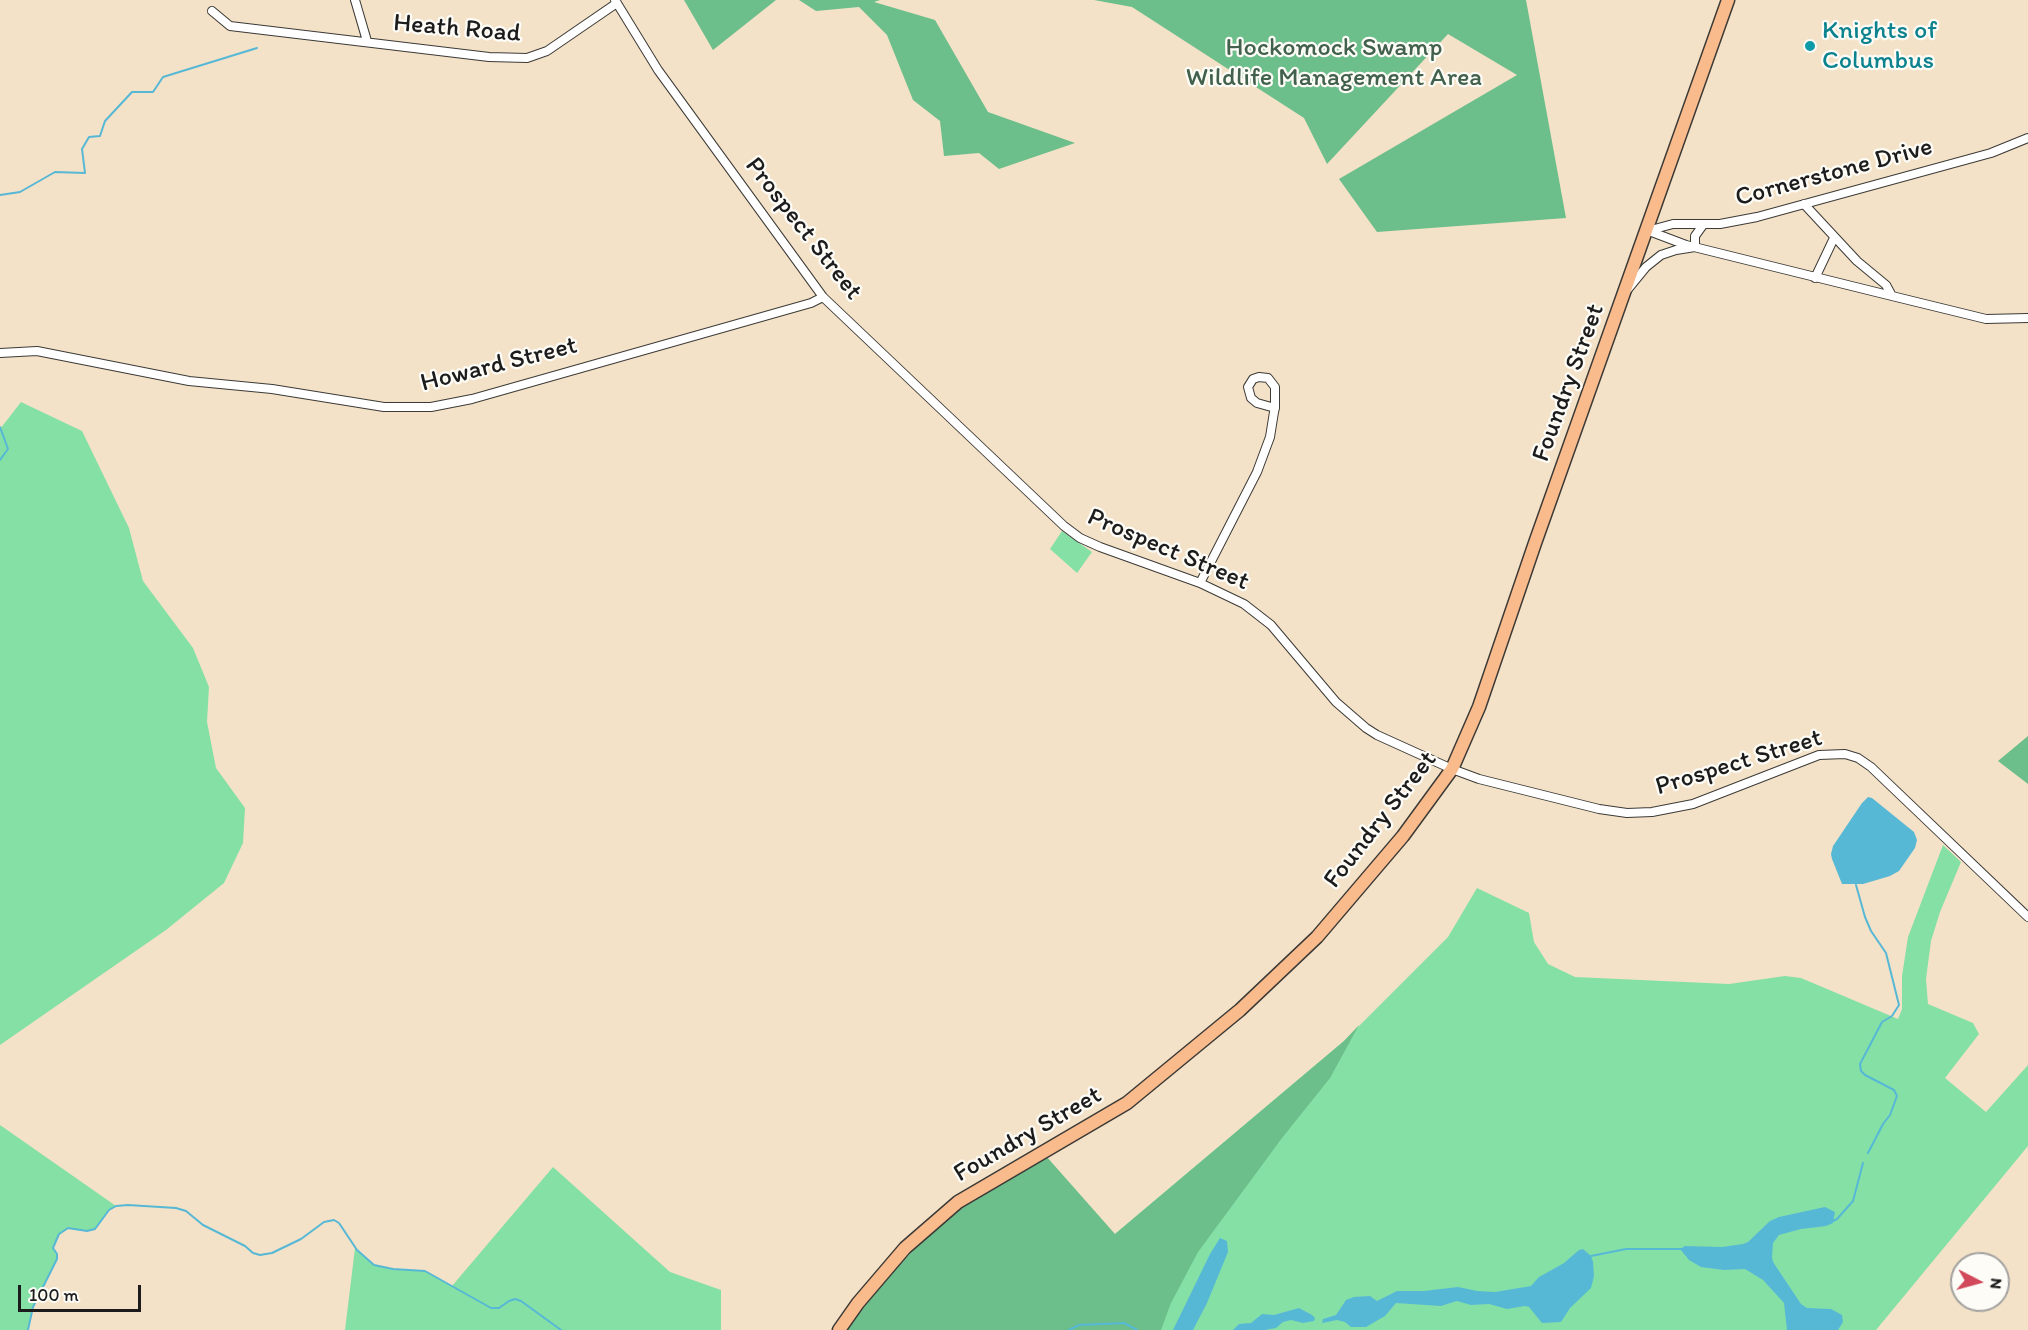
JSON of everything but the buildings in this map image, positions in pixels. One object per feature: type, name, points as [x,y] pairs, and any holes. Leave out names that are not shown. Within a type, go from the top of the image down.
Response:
[{"type":"main road","name":"Foundry Street","points":[[839,1330],[858,1303],[905,1248],[958,1202],[1127,1103],[1240,1010],[1317,937],[1403,836],[1452,769],[1479,707],[1728,0]]},
{"type":"street","points":[[355,0],[367,41]]},
{"type":"street","name":"Heath Road","points":[[212,11],[230,26],[489,57],[527,58],[547,51],[616,2]]},
{"type":"street","name":"Prospect Street","points":[[616,2],[658,70],[823,297],[1069,530],[1100,547],[1200,583],[1235,599],[1265,619],[1332,698],[1360,724],[1377,735],[1479,779],[1614,812],[1640,813],[1693,804],[1820,755],[1845,754],[1858,758],[1871,767],[2028,917]]},
{"type":"street","name":"Cornerstone Drive","points":[[1647,231],[1673,224],[1703,225],[1734,222],[1991,153],[2028,138]]},
{"type":"street","points":[[1804,204],[1857,261],[1886,285],[1892,296]]},
{"type":"street","points":[[1695,247],[1695,236],[1703,225]]},
{"type":"street","points":[[1647,231],[1695,247],[1986,319],[2028,318]]},
{"type":"street","points":[[1815,278],[1834,238]]},
{"type":"street","points":[[1625,292],[1646,267],[1661,255],[1695,247]]},
{"type":"street","name":"Howard Street","points":[[0,353],[37,351],[189,381],[272,389],[384,407],[431,407],[472,399],[811,303],[823,297]]},
{"type":"street","points":[[1200,583],[1265,454],[1270,437],[1275,408],[1273,382],[1265,377],[1253,379],[1248,387],[1251,398],[1255,402],[1275,408]]},
{"type":"green space","points":[[684,0],[776,0],[713,50]]},
{"type":"green space","points":[[799,0],[880,0],[874,2],[935,20],[988,112],[1075,143],[999,169],[979,153],[944,156],[940,121],[913,100],[887,35],[859,7],[816,11]]},
{"type":"green space","name":"Hockomock Swamp Wildlife Management Area","points":[[1094,0],[1526,0],[1566,218],[1377,232],[1339,179],[1517,75],[1448,34],[1327,164],[1304,118],[1132,7]]},
{"type":"green space","points":[[21,402],[82,431],[129,528],[143,581],[193,648],[209,687],[207,722],[216,768],[245,808],[243,843],[224,883],[166,930],[0,1045],[0,429]]},
{"type":"green space","points":[[1062,531],[1092,552],[1077,573],[1050,549]]},
{"type":"green space","points":[[2028,736],[2028,784],[1998,761]]},
{"type":"green space","points":[[1943,845],[1961,862],[1940,912],[1931,941],[1926,979],[1928,1004],[1973,1023],[1979,1034],[1945,1078],[1986,1112],[2028,1065],[2028,1146],[1876,1330],[846,1330],[913,1250],[963,1207],[1115,1234],[1344,1041],[1448,937],[1477,888],[1529,913],[1534,942],[1548,964],[1575,977],[1729,984],[1785,976],[1801,978],[1898,1019],[1902,1009],[1902,976],[1908,937]]},
{"type":"green space","points":[[1359,1025],[1330,1078],[1282,1138],[1198,1252],[1171,1303],[1161,1330],[846,1330],[890,1274],[937,1227],[976,1197],[1046,1156],[1115,1234],[1344,1041]]},
{"type":"green space","points":[[0,1125],[116,1206],[109,1210],[95,1229],[87,1231],[68,1229],[59,1235],[53,1248],[57,1259],[33,1307],[28,1330],[0,1330]]},
{"type":"green space","points":[[553,1167],[670,1272],[721,1290],[721,1330],[345,1330],[355,1248],[374,1265],[425,1271],[452,1286]]},
{"type":"water","points":[[1868,797],[1914,832],[1917,840],[1915,848],[1899,871],[1890,876],[1863,884],[1842,884],[1832,859],[1833,846]]},
{"type":"water","points":[[1825,1207],[1835,1212],[1833,1223],[1779,1235],[1773,1243],[1772,1257],[1801,1304],[1807,1308],[1831,1309],[1842,1315],[1843,1322],[1838,1330],[1787,1330],[1784,1303],[1763,1280],[1745,1269],[1724,1270],[1701,1267],[1689,1260],[1680,1249],[1685,1246],[1722,1247],[1743,1244],[1770,1221]]},
{"type":"water","points":[[1220,1238],[1227,1241],[1228,1252],[1207,1303],[1193,1330],[1173,1330],[1210,1254]]},
{"type":"water","points":[[1583,1249],[1591,1256],[1593,1262],[1594,1276],[1591,1288],[1570,1308],[1561,1322],[1542,1323],[1529,1307],[1525,1306],[1507,1309],[1489,1304],[1471,1305],[1457,1301],[1441,1306],[1396,1303],[1385,1316],[1366,1327],[1351,1327],[1337,1320],[1322,1323],[1323,1319],[1336,1315],[1346,1300],[1354,1297],[1370,1296],[1377,1301],[1397,1291],[1458,1287],[1495,1292],[1531,1286],[1539,1277]]},
{"type":"water","points":[[1299,1308],[1312,1315],[1315,1318],[1314,1321],[1303,1323],[1291,1320],[1283,1322],[1276,1328],[1265,1330],[1233,1330],[1239,1324],[1251,1323],[1262,1314],[1274,1315]]},
{"type":"waterway","points":[[0,195],[20,192],[55,172],[85,173],[82,149],[89,137],[100,136],[105,121],[132,92],[153,92],[163,77],[257,48]]},
{"type":"waterway","points":[[0,427],[8,449],[0,460]]},
{"type":"waterway","points":[[1856,885],[1871,931],[1886,953],[1899,1005],[1892,1016],[1882,1022],[1860,1064],[1861,1071],[1865,1075],[1894,1090],[1897,1096],[1890,1115],[1868,1153]]},
{"type":"waterway","points":[[1833,1221],[1853,1201],[1863,1163]]},
{"type":"waterway","points":[[28,1330],[33,1307],[57,1259],[53,1248],[59,1234],[68,1228],[87,1231],[95,1229],[109,1210],[116,1206],[128,1205],[176,1208],[186,1211],[203,1225],[260,1255],[272,1253],[301,1239],[324,1222],[334,1220],[339,1223],[357,1250],[374,1265],[425,1271],[491,1308],[499,1308],[515,1299],[521,1301],[561,1330]]},
{"type":"waterway","points":[[1591,1256],[1626,1249],[1681,1249]]},
{"type":"waterway","points":[[1069,1330],[1079,1325],[1124,1323],[1137,1330]]},
{"type":"place","name":"Knights of Columbus","points":[[1810,46]]}]
